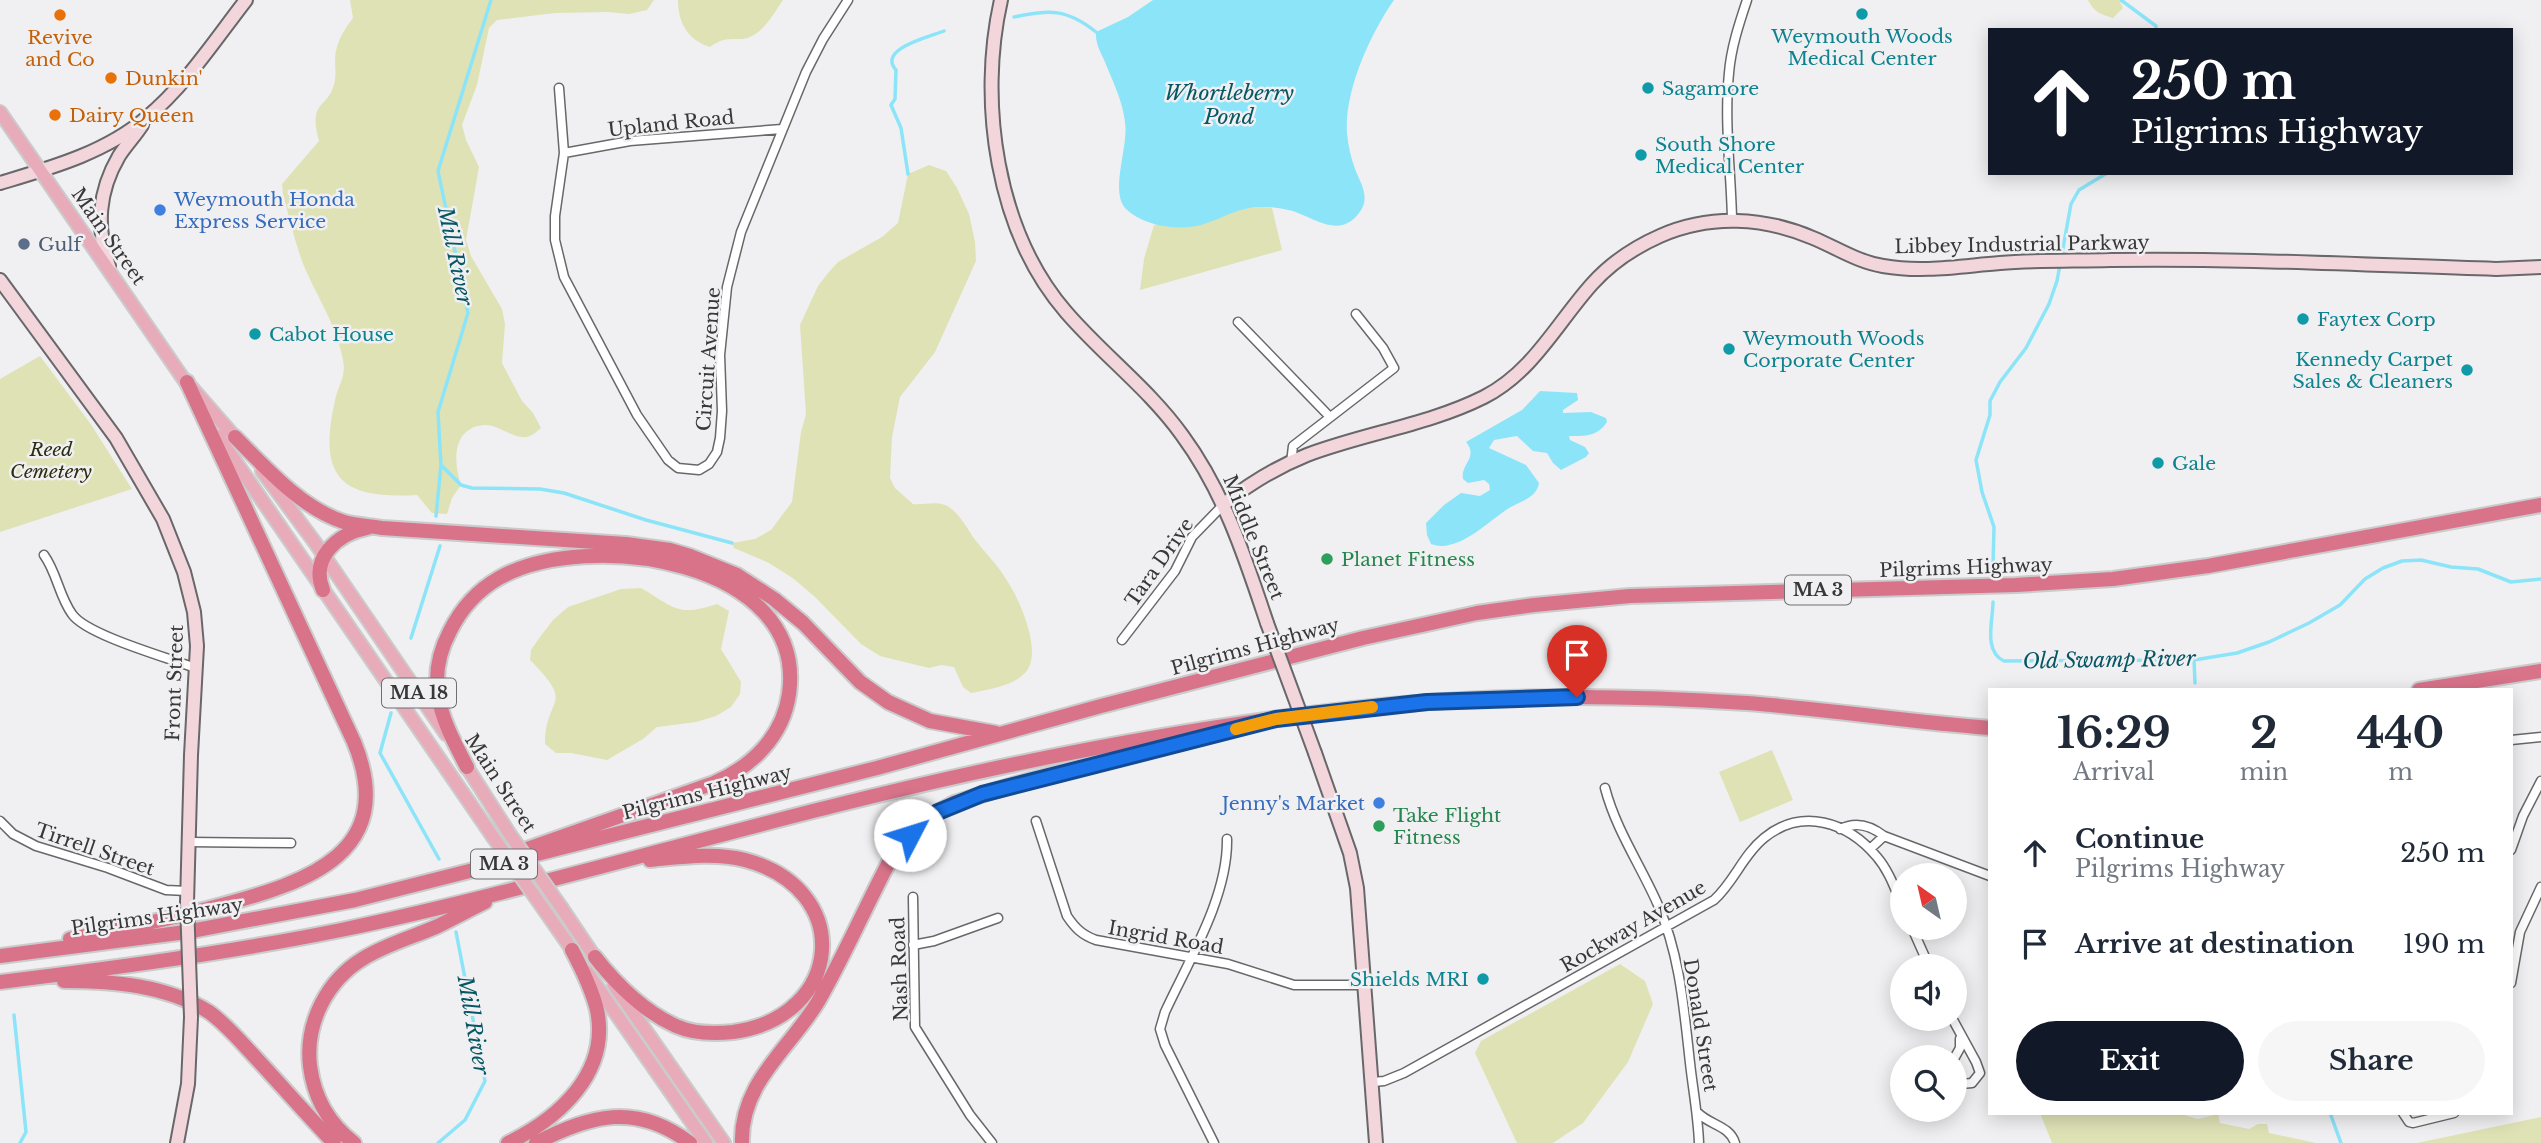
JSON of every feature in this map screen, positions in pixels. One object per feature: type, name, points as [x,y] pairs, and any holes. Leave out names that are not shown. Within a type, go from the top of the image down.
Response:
[{"type":"highway","points":[[0,955],[184,915],[292,884],[318,872],[339,855],[351,841],[362,817],[367,783],[358,751],[187,382]]},
{"type":"highway","points":[[236,437],[286,485],[321,511],[346,522],[382,527],[626,544],[670,550],[700,559],[737,575],[782,605],[860,682],[895,707],[930,721],[1001,734]]},
{"type":"highway","name":"Pilgrims Highway","points":[[0,955],[242,923],[410,887],[828,781],[1372,635],[1515,607],[1640,595],[2016,585],[2113,579],[2208,566],[2541,505]]},
{"type":"highway","points":[[323,590],[319,573],[324,556],[351,532],[382,527]]},
{"type":"highway","points":[[410,887],[703,788],[740,770],[769,742],[786,710],[790,678],[782,638],[764,611],[746,596],[712,578],[668,563],[621,556],[584,556],[547,562],[508,574],[484,589],[464,608],[447,638],[439,662],[437,688],[441,708],[467,767]]},
{"type":"highway","points":[[2432,688],[2541,671]]},
{"type":"highway","name":"MA 3","points":[[0,983],[248,948],[343,929],[827,807],[967,775],[1108,746],[1276,719],[1427,702],[1616,697],[1757,704],[1988,728]]},
{"type":"highway","points":[[742,1143],[745,1111],[753,1090],[817,1004],[893,856],[923,822],[954,803],[995,790],[1276,719]]},
{"type":"highway","points":[[586,869],[694,856],[752,862],[775,872],[802,893],[816,912],[823,945],[817,976],[804,997],[791,1009],[761,1025],[716,1034],[687,1030],[657,1016],[620,986],[595,957]]},
{"type":"highway","points":[[354,1143],[341,1132],[324,1108],[312,1077],[310,1042],[316,1016],[324,999],[342,976],[363,958],[510,889]]},
{"type":"highway","points":[[508,1143],[536,1128],[564,1105],[583,1083],[593,1063],[598,1037],[597,1013],[586,979],[572,950]]},
{"type":"highway","points":[[0,983],[69,981],[121,984],[158,990],[192,1003],[233,1033],[334,1143]]},
{"type":"highway","points":[[536,1143],[579,1123],[619,1117],[659,1125],[690,1143]]},
{"type":"main road","name":"Main Street","points":[[0,113],[187,382],[236,464],[706,1143]]},
{"type":"main road","name":"Main Street","points":[[187,382],[236,437],[324,556],[509,833],[724,1143]]},
{"type":"street","points":[[0,183],[107,144],[145,119],[177,88],[246,0]]},
{"type":"street","name":"Circuit Avenue","points":[[559,88],[564,153],[555,216],[555,240],[564,277],[632,405],[667,460],[678,468],[699,470],[709,464],[717,452],[720,438],[720,355],[727,287],[741,232],[782,129],[823,38],[848,0]]},
{"type":"street","name":"Middle Street","points":[[1001,0],[992,62],[994,121],[1007,200],[1022,242],[1044,283],[1067,314],[1143,389],[1175,426],[1194,451],[1224,504],[1343,831],[1355,875],[1366,985],[1376,1143]]},
{"type":"street","points":[[1732,219],[1728,139],[1729,74],[1733,44],[1747,0]]},
{"type":"street","points":[[110,271],[100,228],[103,194],[108,177],[145,119]]},
{"type":"street","name":"Upland Road","points":[[564,153],[631,141],[782,129]]},
{"type":"street","name":"Libbey Industrial Parkway","points":[[1224,504],[1243,489],[1291,463],[1487,396],[1530,363],[1593,282],[1623,257],[1660,236],[1732,219],[1757,221],[1784,228],[1811,237],[1855,258],[1893,268],[1933,270],[2044,261],[2235,259],[2469,268],[2541,267]]},
{"type":"street","name":"Front Street","points":[[0,280],[116,438],[163,519],[184,572],[194,612],[197,638],[187,897],[191,1017],[188,1084],[177,1143]]},
{"type":"street","points":[[1291,463],[1293,446],[1394,368],[1383,348],[1356,314]]},
{"type":"street","points":[[1238,322],[1330,417]]},
{"type":"street","name":"Tara Drive","points":[[1122,640],[1175,571],[1192,537],[1224,504]]},
{"type":"street","points":[[44,555],[69,610],[78,621],[100,633],[195,668]]},
{"type":"street","points":[[2513,740],[2541,737]]},
{"type":"street","points":[[2513,844],[2523,816],[2541,781]]},
{"type":"street","name":"Donald Street","points":[[1605,788],[1614,817],[1658,905],[1679,974],[1698,1113],[1699,1143]]},
{"type":"street","name":"Rockway Avenue","points":[[1373,1082],[1384,1081],[1404,1073],[1666,928],[1723,892],[1750,852],[1771,833],[1803,820],[1819,821],[1840,829],[1870,849],[1885,867],[1890,878]]},
{"type":"street","name":"Tirrell Street","points":[[0,821],[13,834],[36,846],[108,868],[187,897]]},
{"type":"street","name":"Ingrid Road","points":[[1036,821],[1067,916],[1081,933],[1096,940],[1228,964],[1294,985],[1366,985]]},
{"type":"street","points":[[1840,829],[1857,824],[1875,829],[1884,836],[1988,875]]},
{"type":"street","points":[[1870,849],[1884,836]]},
{"type":"street","points":[[1214,1143],[1161,1035],[1162,1018],[1219,894],[1226,867],[1227,839]]},
{"type":"street","points":[[188,842],[290,843]]},
{"type":"street","points":[[2513,972],[2520,932],[2541,887]]},
{"type":"street","name":"Nash Road","points":[[913,897],[915,1027],[970,1115],[992,1143]]},
{"type":"street","points":[[913,945],[934,941],[998,918]]},
{"type":"street","points":[[1958,1031],[1966,1045]]},
{"type":"street","points":[[1960,1035],[1960,1045]]},
{"type":"street","points":[[1967,1047],[1980,1073],[1972,1083],[1967,1083]]},
{"type":"street","name":"Donald Street","points":[[1698,1113],[1727,1130],[1735,1143]]},
{"type":"street","points":[[2404,1115],[2413,1123],[2446,1115]]},
{"type":"green space","points":[[350,0],[654,0],[647,10],[629,14],[555,13],[497,20],[489,28],[477,85],[462,125],[479,167],[466,240],[471,256],[502,309],[505,324],[502,363],[522,401],[541,428],[525,437],[485,425],[466,432],[456,456],[461,485],[452,498],[447,514],[432,513],[417,495],[367,492],[351,486],[339,476],[332,462],[331,423],[344,365],[331,322],[302,261],[282,184],[319,141],[317,111],[332,89],[337,47],[353,18]]},
{"type":"green space","points":[[678,0],[783,0],[761,30],[749,38],[729,39],[710,47],[696,40],[686,30],[680,16]]},
{"type":"green space","points":[[2088,0],[2119,0],[2123,8],[2113,18],[2098,12]]},
{"type":"green space","points":[[929,165],[946,171],[957,188],[969,214],[976,261],[935,352],[900,397],[892,437],[890,478],[895,488],[913,504],[942,504],[959,516],[1011,587],[1027,623],[1032,648],[1028,669],[1023,675],[1002,686],[971,693],[963,687],[954,667],[941,665],[929,668],[880,656],[861,644],[794,579],[769,563],[734,548],[732,543],[755,539],[771,530],[792,502],[801,432],[806,414],[800,325],[818,286],[838,262],[882,237],[898,223],[908,174]]},
{"type":"green space","points":[[1272,208],[1282,250],[1140,290],[1144,259],[1154,225],[1221,216],[1240,209]]},
{"type":"green space","name":"Reed Cemetery","points":[[40,356],[90,423],[132,489],[0,532],[0,379]]},
{"type":"green space","points":[[641,588],[677,608],[693,610],[717,604],[729,611],[721,649],[741,682],[740,694],[731,707],[716,716],[696,722],[657,727],[643,739],[607,760],[556,753],[545,744],[546,728],[555,694],[544,675],[530,660],[531,650],[553,620],[568,607],[621,589]]},
{"type":"green space","points":[[1772,750],[1793,800],[1740,822],[1719,772]]},
{"type":"green space","points":[[1620,964],[1645,981],[1653,1004],[1628,1062],[1583,1123],[1553,1143],[1517,1143],[1475,1053],[1481,1041]]},
{"type":"green space","points":[[2041,1115],[2184,1115],[2198,1119],[2218,1115],[2220,1123],[2249,1129],[2258,1124],[2267,1124],[2269,1133],[2316,1143],[2052,1143]]},
{"type":"green space","points":[[2541,1117],[2541,1143],[2417,1143]]},
{"type":"water","name":"Whortleberry Pond","points":[[1153,0],[1394,0],[1376,29],[1360,64],[1350,100],[1347,117],[1348,142],[1365,196],[1363,207],[1352,220],[1337,226],[1330,225],[1290,210],[1261,207],[1237,211],[1201,225],[1172,227],[1142,220],[1126,209],[1119,192],[1124,115],[1098,46],[1096,32],[1128,17]]},
{"type":"water","points":[[1540,391],[1577,393],[1578,400],[1563,410],[1563,413],[1591,412],[1606,418],[1607,422],[1595,433],[1569,436],[1570,440],[1585,447],[1589,453],[1561,470],[1547,453],[1533,451],[1517,436],[1494,440],[1489,448],[1526,465],[1539,483],[1537,489],[1530,497],[1511,507],[1471,536],[1451,545],[1431,544],[1426,523],[1444,505],[1461,493],[1480,496],[1490,490],[1489,484],[1484,480],[1468,483],[1463,479],[1471,452],[1466,442],[1522,410]]},
{"type":"waterway","name":"Mill River","points":[[436,516],[441,465],[438,412],[468,313],[438,171],[491,0]]},
{"type":"waterway","name":"Old Swamp River","points":[[2121,0],[2156,28]]},
{"type":"waterway","points":[[1014,17],[1057,13],[1076,19],[1096,32]]},
{"type":"waterway","points":[[908,174],[901,128],[891,105],[895,99],[896,70],[892,63],[893,56],[917,40],[944,31]]},
{"type":"waterway","name":"Old Swamp River","points":[[1993,566],[1994,527],[1982,492],[1976,460],[1990,415],[1990,401],[2000,382],[2026,348],[2049,304],[2057,281],[2071,204],[2079,190],[2104,175]]},
{"type":"waterway","points":[[442,466],[461,485],[472,488],[540,489],[564,493],[646,520],[732,543]]},
{"type":"waterway","name":"Mill River","points":[[411,638],[440,546]]},
{"type":"waterway","name":"Old Swamp River","points":[[1993,602],[1991,643],[1997,656],[2004,661],[2194,660],[2237,653],[2269,642],[2309,623],[2340,605],[2365,579],[2402,561],[2421,560],[2451,567],[2478,569],[2511,582],[2541,579]]},
{"type":"waterway","points":[[2194,660],[2195,683]]},
{"type":"waterway","name":"Mill River","points":[[391,713],[380,753],[439,859]]},
{"type":"waterway","name":"Mill River","points":[[438,1143],[465,1120],[485,1081],[456,932]]},
{"type":"waterway","points":[[14,1015],[26,1132],[20,1143]]},
{"type":"waterway","points":[[2331,1115],[2341,1143]]},
{"type":"slow traffic","points":[[1236,729],[1276,719],[1372,707]]},
{"type":"place","name":"Weymouth Woods Medical Center","points":[[1862,14]]},
{"type":"place","name":"Revive and Co","points":[[60,15]]},
{"type":"place","name":"Dunkin'","points":[[111,78]]},
{"type":"place","name":"Sagamore","points":[[1648,88]]},
{"type":"place","name":"Dairy Queen","points":[[55,115]]},
{"type":"place","name":"South Shore Medical Center","points":[[1641,155]]},
{"type":"place","name":"Weymouth Honda Express Service","points":[[160,210]]},
{"type":"place","name":"Gulf","points":[[24,244]]},
{"type":"place","name":"Faytex Corp","points":[[2303,319]]},
{"type":"place","name":"Cabot House","points":[[255,334]]},
{"type":"place","name":"Weymouth Woods Corporate Center","points":[[1729,349]]},
{"type":"place","name":"Kennedy Carpet Sales & Cleaners","points":[[2467,370]]},
{"type":"place","name":"Gale","points":[[2158,463]]},
{"type":"place","name":"Planet Fitness","points":[[1327,559]]},
{"type":"place","name":"Jenny's Market","points":[[1379,803]]},
{"type":"place","name":"Take Flight Fitness","points":[[1379,826]]},
{"type":"place","name":"Shields MRI","points":[[1483,979]]},
{"type":"route","points":[[910,835],[938,812],[954,803],[982,794],[1276,719],[1427,702],[1577,697]]}]
